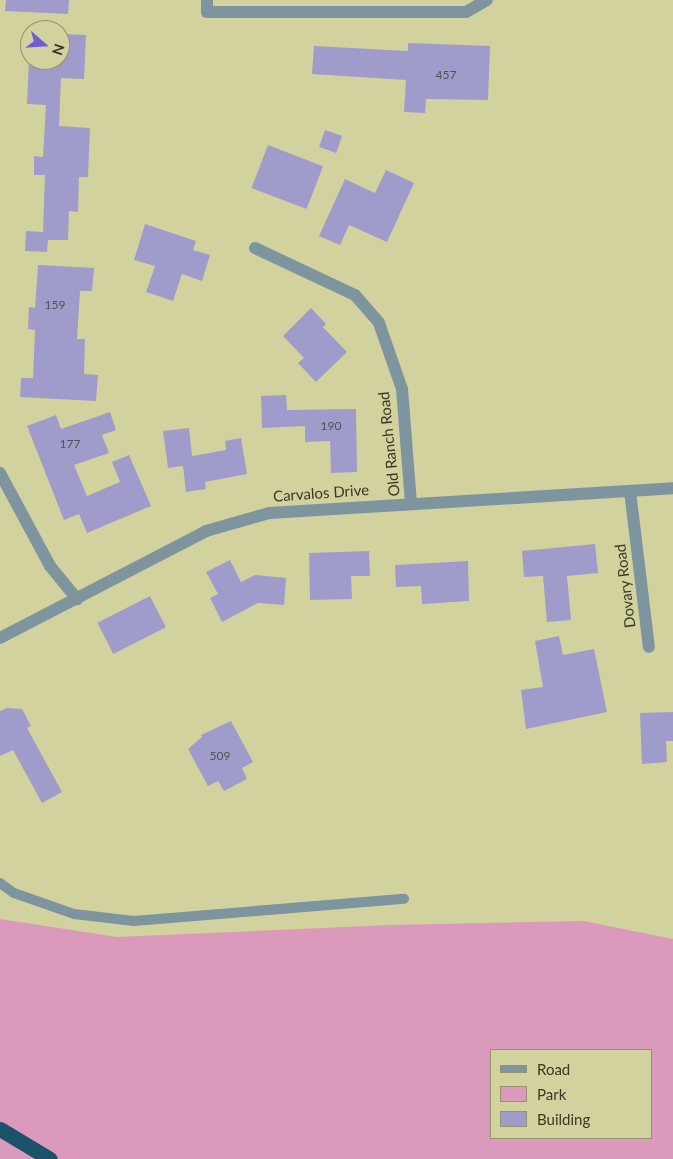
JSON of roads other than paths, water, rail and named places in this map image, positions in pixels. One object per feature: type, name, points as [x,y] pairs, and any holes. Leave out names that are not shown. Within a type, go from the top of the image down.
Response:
[{"type":"highway","points":[[0,1129],[50,1159]]},
{"type":"street","points":[[207,6],[466,12],[487,0]]},
{"type":"street","name":"Old Ranch Road","points":[[255,248],[355,295],[379,323],[402,389],[411,503]]},
{"type":"street","points":[[0,473],[50,566],[77,599]]},
{"type":"street","name":"Carvalos Drive","points":[[0,638],[206,531],[269,513],[673,488]]},
{"type":"street","name":"Dovary Road","points":[[630,492],[649,647]]},
{"type":"lane","points":[[0,883],[14,893],[74,914],[134,921],[404,899]]}]
